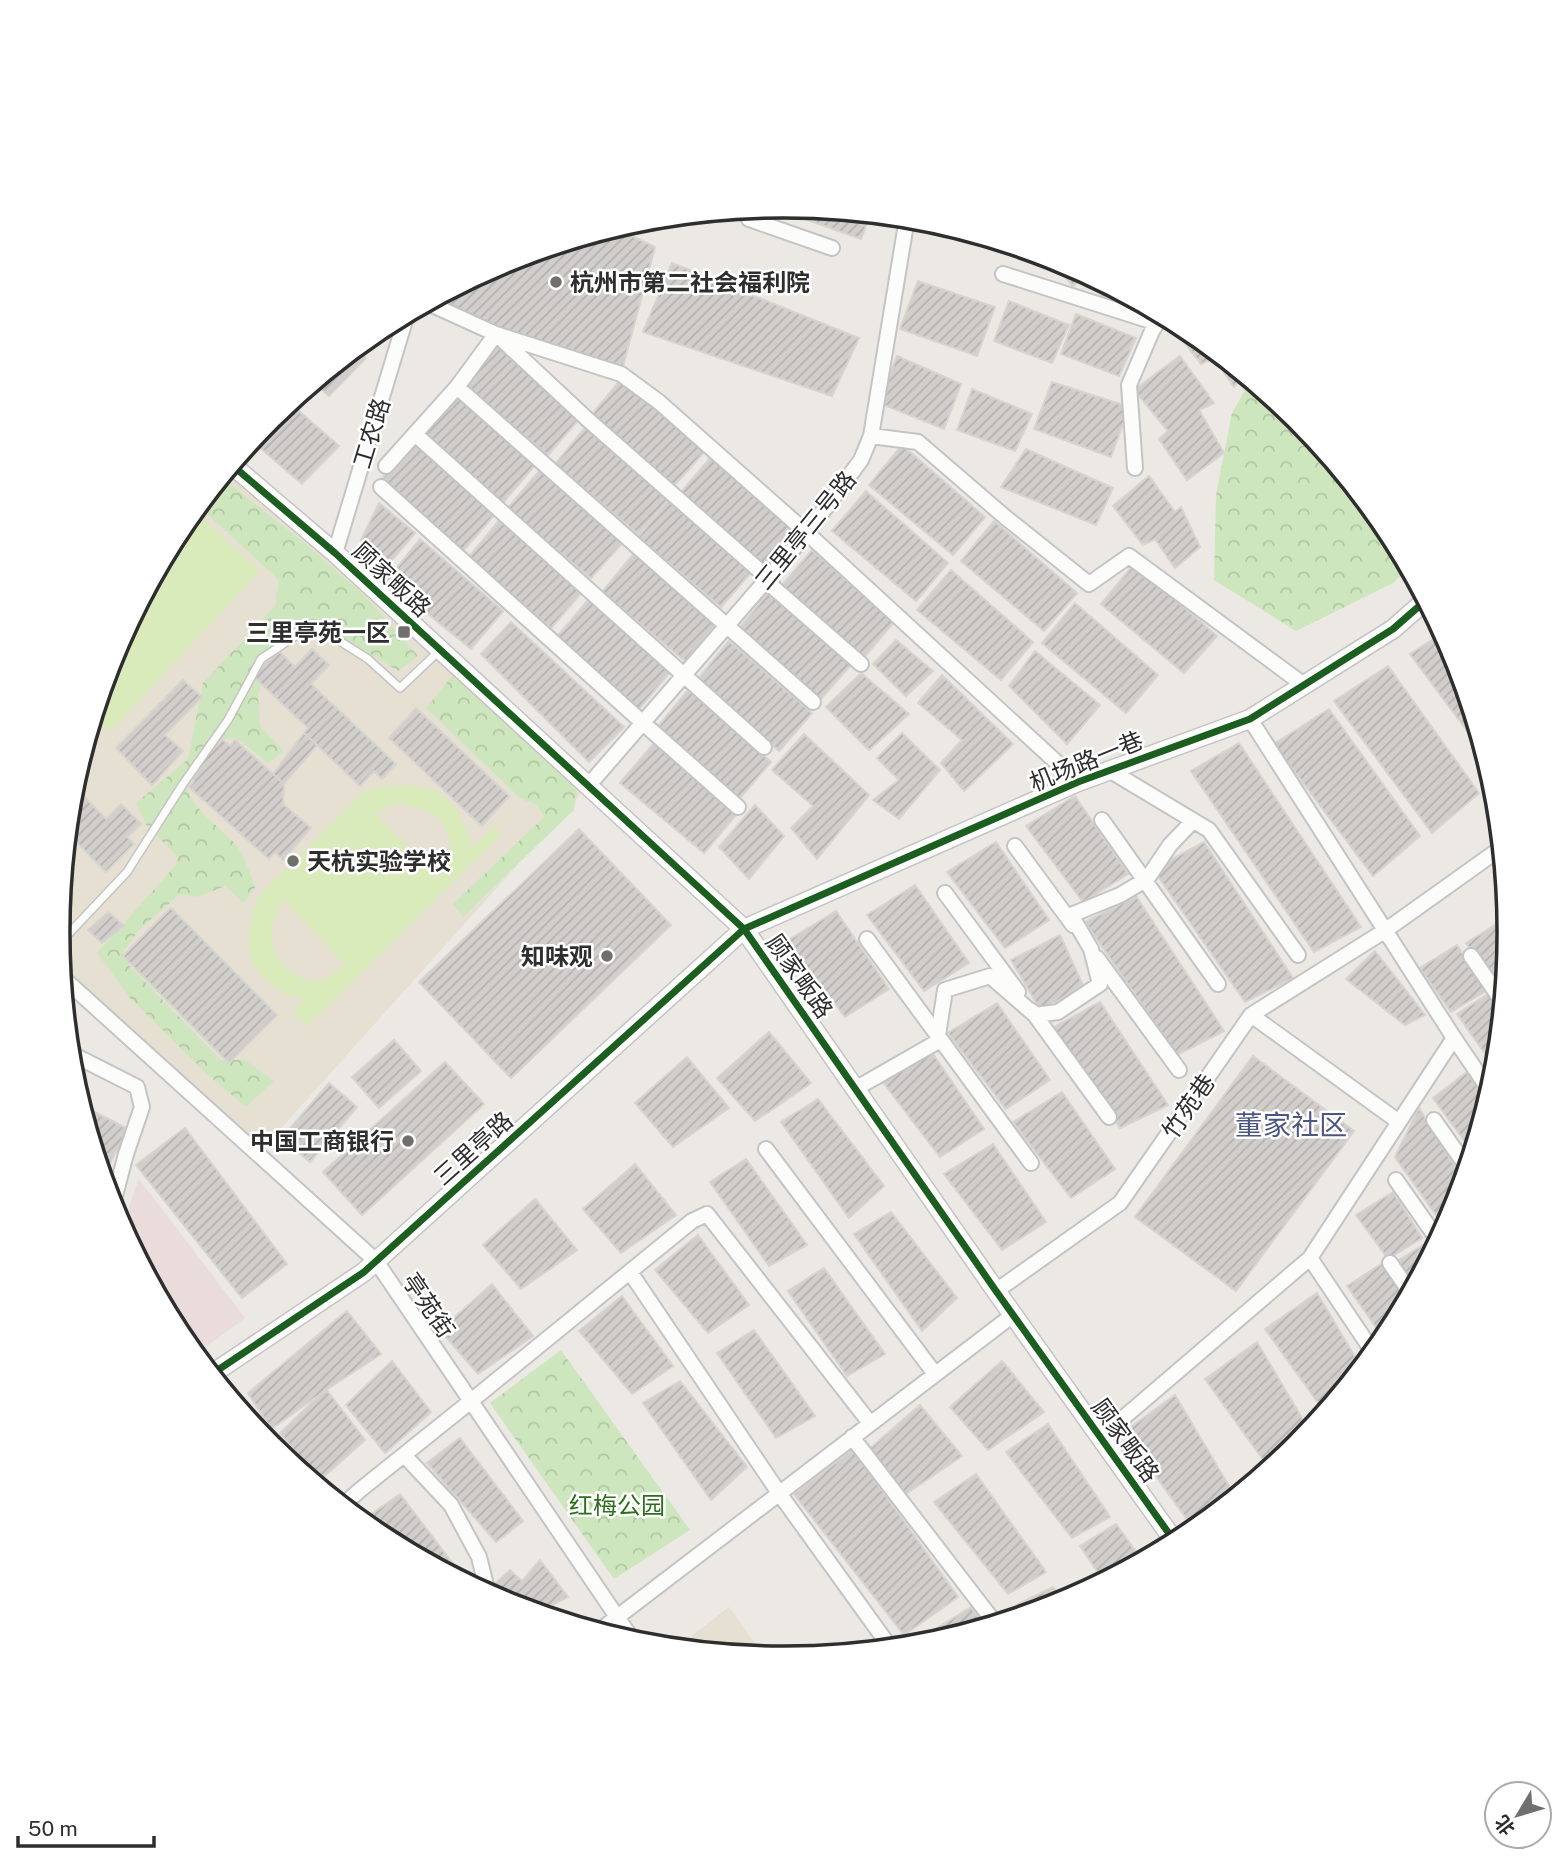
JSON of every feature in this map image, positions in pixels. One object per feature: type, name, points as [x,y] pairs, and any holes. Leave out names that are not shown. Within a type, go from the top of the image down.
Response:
[{"type":"street","points":[[750,219],[832,248]]},
{"type":"street","name":"三里亭三号路","points":[[588,786],[807,533],[861,460],[871,436],[905,229]]},
{"type":"street","points":[[1003,274],[1137,312]]},
{"type":"street","points":[[439,308],[496,334],[621,374],[659,402],[807,533],[1078,782]]},
{"type":"street","points":[[1135,468],[1129,385],[1157,325]]},
{"type":"street","name":"工农路","points":[[335,553],[402,329]]},
{"type":"street","points":[[386,466],[457,387],[496,334]]},
{"type":"street","points":[[496,334],[586,418],[768,578],[774,589],[861,664]]},
{"type":"street","points":[[457,387],[813,702]]},
{"type":"street","points":[[416,435],[764,747]]},
{"type":"street","points":[[871,436],[918,442],[1005,517],[1089,584],[1129,556],[1304,685]]},
{"type":"street","name":"顾家畈路","points":[[239,471],[335,553],[744,929],[1168,1532]]},
{"type":"street","points":[[381,487],[738,807]]},
{"type":"street","name":"机场路一巷","points":[[744,929],[1078,782],[1250,719],[1393,629],[1418,607]]},
{"type":"street","points":[[1250,719],[1481,1078]]},
{"type":"street","points":[[1110,771],[1209,830],[1298,955]]},
{"type":"street","points":[[1102,820],[1218,984]]},
{"type":"street","points":[[1035,1016],[1058,1012],[1100,984],[1091,950],[1071,915],[1120,895],[1144,881],[1170,845],[1193,821]]},
{"type":"street","points":[[1015,846],[1179,1070]]},
{"type":"street","name":"竹苑巷","points":[[996,1291],[1120,1203],[1251,1015],[1386,930],[1492,854]]},
{"type":"street","points":[[945,893],[1109,1117]]},
{"type":"street","name":"三里亭路","points":[[219,1369],[364,1272],[744,929]]},
{"type":"street","points":[[867,939],[1031,1163]]},
{"type":"street","points":[[1471,956],[1494,990]]},
{"type":"street","points":[[855,1089],[937,1042],[946,990],[990,976],[1035,1016]]},
{"type":"street","name":"亭苑街","points":[[73,986],[376,1261],[623,1627]]},
{"type":"street","points":[[1251,1015],[1399,1122]]},
{"type":"street","points":[[1101,1437],[1310,1258],[1454,1038]]},
{"type":"street","points":[[82,1059],[137,1087],[142,1107],[117,1187]]},
{"type":"street","points":[[1434,1120],[1460,1157]]},
{"type":"street","points":[[766,1149],[935,1374]]},
{"type":"street","points":[[1396,1180],[1431,1230]]},
{"type":"street","points":[[350,1499],[692,1221],[707,1214],[870,1423]]},
{"type":"street","points":[[1310,1258],[1367,1343]]},
{"type":"street","points":[[1390,1264],[1404,1284]]},
{"type":"street","points":[[630,1272],[779,1493],[884,1638]]},
{"type":"street","points":[[608,1623],[1013,1315]]},
{"type":"street","points":[[852,1437],[989,1615]]},
{"type":"street","points":[[404,1455],[451,1505],[479,1557],[485,1580]]},
{"type":"lane","points":[[70,932],[127,872],[228,720],[261,659],[313,624],[368,659],[400,688],[440,650]]},
{"type":"shaded area","name":"天杭实验学校","points":[[239,472],[588,786],[258,1154],[73,987],[70,932],[76,839],[84,793],[94,747],[124,659],[166,575],[190,536]]},
{"type":"shaded area","points":[[139,1179],[245,1318],[204,1348],[166,1289],[127,1212]]},
{"type":"shaded area","points":[[729,1607],[756,1645],[737,1644],[688,1639]]},
{"type":"green space","points":[[1246,389],[1288,427],[1350,498],[1401,575],[1393,583],[1296,631],[1214,580],[1216,495],[1232,413]]},
{"type":"green space","points":[[229,484],[301,540],[364,595],[418,656],[398,671],[362,649],[317,632],[266,661],[258,696],[260,726],[284,751],[268,763],[236,738],[221,739],[198,766],[188,783],[188,791],[198,808],[240,850],[255,887],[244,903],[225,886],[198,897],[180,894],[139,930],[123,953],[129,965],[221,1060],[245,1060],[274,1081],[246,1107],[206,1073],[130,998],[97,953],[176,865],[178,857],[147,826],[136,803],[188,759],[203,683],[275,606],[279,580],[207,514]]},
{"type":"green space","points":[[203,518],[260,571],[110,732],[101,724],[124,659],[166,575]]},
{"type":"green space","points":[[453,675],[564,772],[577,792],[574,810],[463,917],[453,904],[544,817],[536,804],[521,799],[426,708]]},
{"type":"green space","points":[[407,785],[439,793],[458,813],[472,848],[495,826],[502,834],[307,1026],[292,1012],[306,998],[281,992],[253,963],[249,928],[253,910],[260,894],[365,791]],"holes":[[[403,804],[433,814],[447,832],[452,856],[437,879],[376,814],[390,805]],[[284,900],[344,964],[329,977],[317,981],[305,980],[289,970],[277,956],[272,926]]]},
{"type":"green space","name":"红梅公园","points":[[561,1350],[690,1530],[614,1579],[490,1403]]},
{"type":"building","points":[[804,219],[867,224],[861,239]]},
{"type":"building","name":"杭州市第二社会福利院","points":[[631,235],[655,247],[621,374],[440,307],[510,273],[554,256]]},
{"type":"building","points":[[672,263],[859,338],[832,396],[643,332]]},
{"type":"building","points":[[1065,277],[1078,282],[1073,286]]},
{"type":"building","points":[[918,281],[995,307],[977,356],[900,329]]},
{"type":"building","points":[[1009,301],[1069,325],[1052,363],[994,341]]},
{"type":"building","points":[[1076,314],[1136,338],[1119,376],[1061,354]]},
{"type":"building","points":[[1184,342],[1210,360],[1201,364]]},
{"type":"building","points":[[497,346],[580,418],[548,455],[464,386]]},
{"type":"building","points":[[363,356],[366,358],[329,396],[321,389]]},
{"type":"building","points":[[897,356],[961,384],[944,429],[879,403]]},
{"type":"building","points":[[1180,356],[1214,403],[1199,410],[1224,453],[1187,480],[1159,439],[1168,431],[1134,390]]},
{"type":"building","points":[[1222,369],[1237,382],[1234,387]]},
{"type":"building","points":[[622,378],[705,451],[672,488],[588,419]]},
{"type":"building","points":[[1052,382],[1129,407],[1111,457],[1034,429]]},
{"type":"building","points":[[972,389],[1032,414],[1015,451],[957,430]]},
{"type":"building","points":[[453,393],[535,465],[503,503],[419,433]]},
{"type":"building","points":[[298,410],[339,446],[302,484],[260,448]]},
{"type":"building","points":[[588,424],[671,496],[638,534],[555,464]]},
{"type":"building","points":[[413,441],[496,513],[463,551],[380,481]]},
{"type":"building","points":[[902,445],[985,517],[953,555],[869,485]]},
{"type":"building","points":[[1026,449],[1113,488],[1096,525],[1001,487]]},
{"type":"building","points":[[711,457],[793,529],[761,566],[677,497]]},
{"type":"building","points":[[541,469],[624,541],[591,578],[507,509]]},
{"type":"building","points":[[1149,476],[1175,512],[1181,507],[1200,547],[1175,568],[1155,539],[1143,545],[1113,506]]},
{"type":"building","points":[[866,491],[948,563],[916,601],[832,531]]},
{"type":"building","points":[[671,497],[754,569],[721,607],[638,537]]},
{"type":"building","points":[[379,503],[415,533],[386,567],[361,540]]},
{"type":"building","points":[[501,518],[584,590],[551,628],[468,558]]},
{"type":"building","points":[[994,521],[1077,593],[1044,631],[961,561]]},
{"type":"building","points":[[420,539],[503,611],[471,649],[387,580]]},
{"type":"building","points":[[812,550],[894,622],[862,660],[778,590]]},
{"type":"building","points":[[635,552],[718,623],[685,661],[602,592]]},
{"type":"building","points":[[1134,564],[1217,636],[1184,673],[1101,604]]},
{"type":"building","points":[[951,570],[1033,642],[1001,680],[917,610]]},
{"type":"building","points":[[771,589],[854,661],[821,699],[738,630]]},
{"type":"building","points":[[589,599],[671,671],[639,709],[555,639]]},
{"type":"building","points":[[1075,603],[1158,675],[1126,713],[1042,643]]},
{"type":"building","points":[[511,622],[624,727],[589,762],[481,654]]},
{"type":"building","points":[[1434,639],[1468,733],[1410,654]]},
{"type":"building","points":[[896,640],[933,671],[906,696],[873,664]]},
{"type":"building","points":[[729,641],[812,713],[779,751],[696,681]]},
{"type":"building","points":[[312,649],[329,665],[311,684],[396,764],[382,779],[374,771],[360,786],[304,733],[308,728],[253,676],[278,650],[295,667]]},
{"type":"building","points":[[1035,651],[1100,705],[1067,744],[1009,686]]},
{"type":"building","points":[[1388,666],[1479,793],[1432,833],[1334,701]]},
{"type":"building","points":[[861,673],[909,714],[869,750],[826,707]]},
{"type":"building","points":[[942,675],[1013,744],[964,791],[941,763],[962,740],[918,703]]},
{"type":"building","points":[[183,680],[202,697],[165,735],[183,751],[152,785],[116,748]]},
{"type":"building","points":[[689,689],[771,762],[739,799],[655,730]]},
{"type":"building","points":[[416,708],[509,796],[482,826],[389,738]]},
{"type":"building","points":[[1329,709],[1420,836],[1373,876],[1274,744]]},
{"type":"building","points":[[304,733],[317,745],[284,784],[273,774]]},
{"type":"building","points":[[902,733],[940,770],[899,819],[873,800],[899,780],[877,758]]},
{"type":"building","points":[[804,734],[869,795],[817,859],[791,828],[813,806],[772,770]]},
{"type":"building","points":[[222,739],[230,746],[235,740],[284,784],[283,804],[311,828],[283,860],[275,852],[269,859],[189,787],[194,781],[189,776]]},
{"type":"building","points":[[654,743],[736,815],[704,853],[620,783]]},
{"type":"building","points":[[1239,743],[1361,927],[1314,952],[1191,771]]},
{"type":"building","points":[[84,796],[106,819],[121,804],[141,824],[127,837],[134,844],[106,872],[76,842]]},
{"type":"building","points":[[1075,796],[1128,874],[1083,902],[1026,826]]},
{"type":"building","points":[[755,805],[784,836],[749,879],[719,847]]},
{"type":"building","points":[[579,829],[671,925],[511,1078],[419,982]]},
{"type":"building","points":[[996,842],[1049,920],[1005,948],[947,872]]},
{"type":"building","points":[[1204,842],[1293,978],[1245,1002],[1153,869]]},
{"type":"building","points":[[915,885],[969,963],[924,991],[867,915]]},
{"type":"building","points":[[1136,896],[1224,1031],[1177,1055],[1085,922]]},
{"type":"building","points":[[171,908],[277,1015],[229,1063],[123,956]]},
{"type":"building","points":[[836,911],[889,989],[845,1017],[787,941]]},
{"type":"building","points":[[108,912],[124,926],[102,943],[88,930]]},
{"type":"building","points":[[1497,924],[1495,984],[1466,943]]},
{"type":"building","points":[[1060,935],[1083,985],[1041,1011],[1011,960]]},
{"type":"building","points":[[1457,945],[1486,991],[1451,1012],[1420,968]]},
{"type":"building","points":[[1375,951],[1425,1015],[1405,1025],[1346,979]]},
{"type":"building","points":[[1493,991],[1486,1055],[1457,1014]]},
{"type":"building","points":[[1100,1002],[1168,1105],[1120,1128],[1047,1031]]},
{"type":"building","points":[[997,1003],[1050,1080],[1006,1109],[948,1033]]},
{"type":"building","points":[[769,1032],[811,1083],[755,1121],[717,1078]]},
{"type":"building","points":[[394,1040],[421,1071],[379,1108],[352,1077]]},
{"type":"building","points":[[931,1051],[984,1129],[940,1157],[882,1081]]},
{"type":"building","points":[[1253,1056],[1354,1131],[1236,1291],[1135,1217]]},
{"type":"building","points":[[687,1057],[729,1108],[673,1147],[635,1103]]},
{"type":"building","points":[[445,1062],[484,1104],[362,1215],[323,1172]]},
{"type":"building","points":[[1467,1072],[1479,1090],[1465,1142],[1465,1142],[1433,1098]]},
{"type":"building","points":[[329,1083],[357,1107],[310,1162],[282,1138]]},
{"type":"building","points":[[1062,1092],[1115,1169],[1071,1198],[1013,1122]]},
{"type":"building","points":[[818,1099],[884,1186],[849,1218],[781,1122]]},
{"type":"building","points":[[1419,1108],[1456,1169],[1437,1217],[1395,1157]]},
{"type":"building","points":[[93,1111],[128,1129],[109,1164]]},
{"type":"building","points":[[185,1128],[287,1264],[242,1298],[136,1165]]},
{"type":"building","points":[[993,1144],[1046,1222],[1002,1250],[944,1174]]},
{"type":"building","points":[[746,1159],[807,1245],[769,1266],[710,1182]]},
{"type":"building","points":[[635,1164],[676,1215],[621,1253],[583,1209]]},
{"type":"building","points":[[1393,1192],[1422,1238],[1388,1259],[1356,1215]]},
{"type":"building","points":[[535,1199],[577,1250],[521,1289],[483,1245]]},
{"type":"building","points":[[891,1212],[957,1298],[922,1331],[854,1234]]},
{"type":"building","points":[[698,1235],[749,1305],[708,1333],[655,1270]]},
{"type":"building","points":[[1425,1244],[1406,1280],[1394,1263]]},
{"type":"building","points":[[1383,1263],[1400,1290],[1377,1328],[1347,1286]]},
{"type":"building","points":[[824,1268],[885,1354],[847,1376],[788,1291]]},
{"type":"building","points":[[492,1284],[533,1336],[478,1374],[440,1330]]},
{"type":"building","points":[[1317,1293],[1356,1358],[1319,1404],[1265,1329]]},
{"type":"building","points":[[622,1296],[673,1366],[632,1394],[579,1331]]},
{"type":"building","points":[[347,1311],[381,1354],[271,1429],[248,1393]]},
{"type":"building","points":[[754,1330],[815,1416],[776,1438],[717,1353]]},
{"type":"building","points":[[1257,1342],[1303,1420],[1263,1460],[1205,1379]]},
{"type":"building","points":[[392,1361],[431,1412],[385,1453],[346,1405]]},
{"type":"building","points":[[1002,1361],[1044,1412],[988,1450],[950,1407]]},
{"type":"building","points":[[680,1381],[747,1467],[711,1500],[643,1403]]},
{"type":"building","points":[[326,1389],[365,1440],[324,1477],[295,1452],[280,1433]]},
{"type":"building","points":[[1175,1395],[1230,1488],[1187,1520],[1124,1432]]},
{"type":"building","points":[[920,1405],[962,1456],[906,1494],[868,1450]]},
{"type":"building","points":[[1048,1424],[1110,1517],[1072,1538],[1006,1452]]},
{"type":"building","points":[[460,1438],[523,1521],[496,1542],[427,1463]]},
{"type":"building","points":[[853,1450],[958,1597],[904,1635],[794,1494]]},
{"type":"building","points":[[976,1474],[1046,1572],[1008,1594],[934,1502]]},
{"type":"building","points":[[400,1494],[453,1564],[427,1550],[372,1514]]},
{"type":"building","points":[[1116,1524],[1136,1552],[1098,1572],[1080,1546]]},
{"type":"building","points":[[540,1560],[568,1597],[549,1606],[495,1584],[510,1570],[522,1581]]},
{"type":"building","points":[[1053,1587],[1056,1591],[1017,1606]]},
{"type":"building","points":[[971,1607],[979,1618],[968,1621],[936,1629]]},
{"type":"cycle path","points":[[239,471],[335,553],[744,929],[1168,1532]]},
{"type":"cycle path","points":[[219,1369],[364,1272],[744,929],[1078,782],[1250,719],[1393,629],[1418,607]]},
{"type":"place","name":"杭州市第二社会福利院","points":[[556,282]]},
{"type":"place","name":"三里亭苑一区","points":[[404,632]]},
{"type":"place","name":"天杭实验学校","points":[[293,861]]},
{"type":"place","name":"知味观","points":[[607,956]]},
{"type":"place","name":"中国工商银行","points":[[408,1141]]},
{"type":"district","name":"董家社区","points":[[1291,1124]]}]
